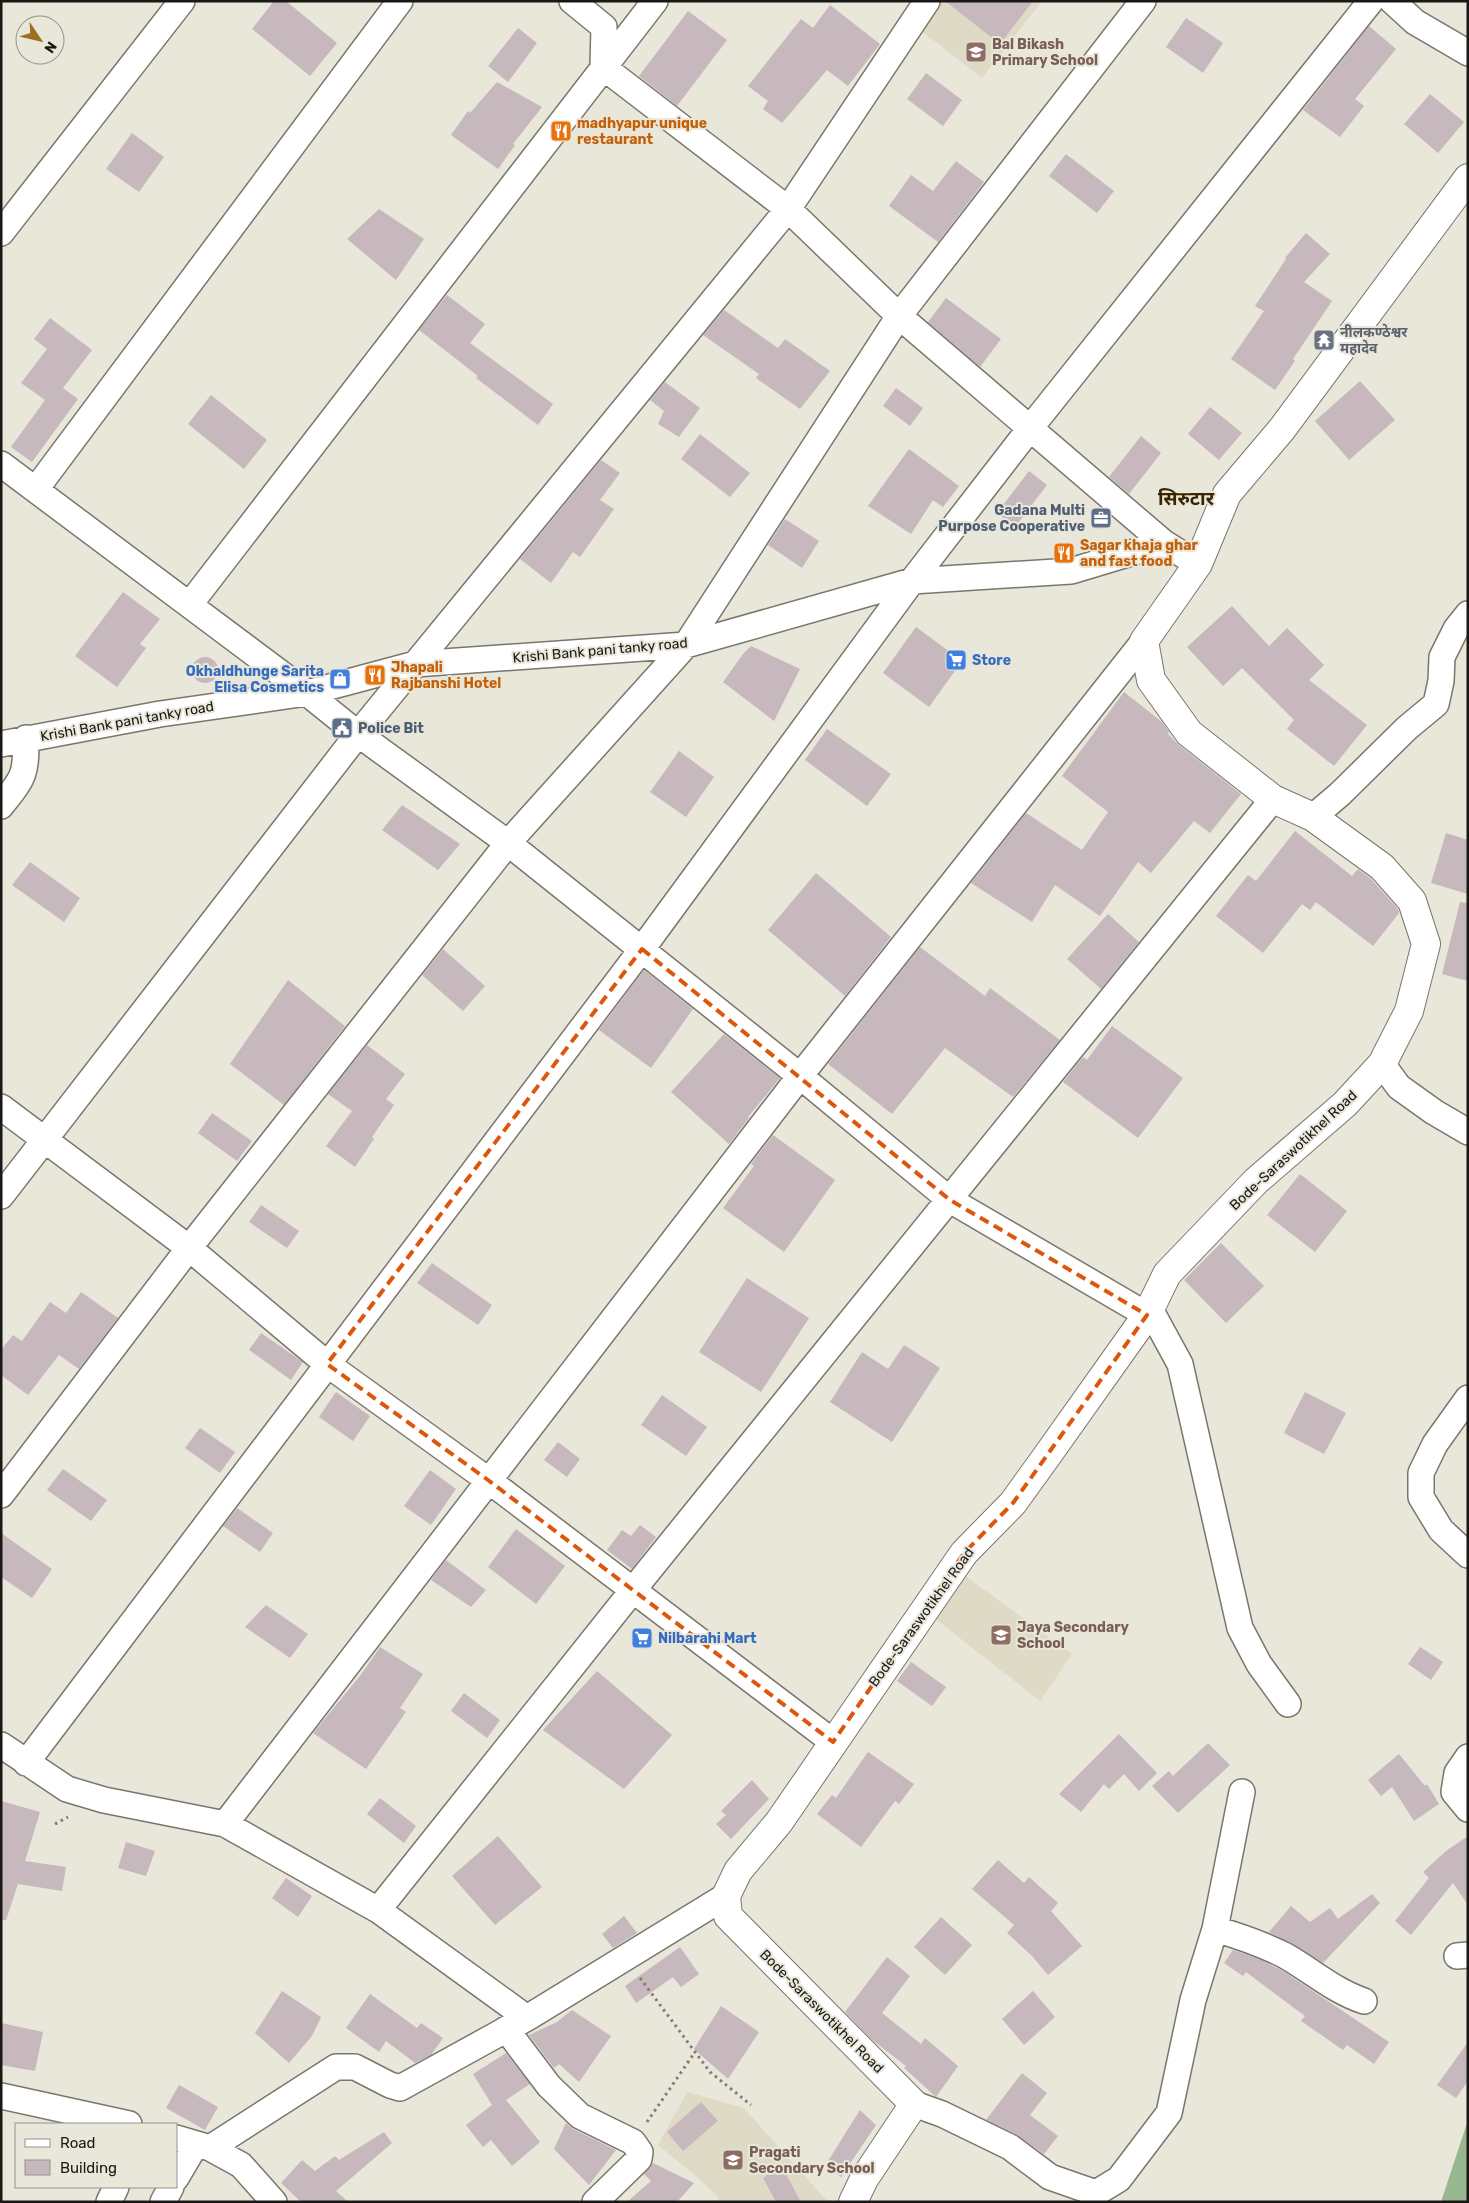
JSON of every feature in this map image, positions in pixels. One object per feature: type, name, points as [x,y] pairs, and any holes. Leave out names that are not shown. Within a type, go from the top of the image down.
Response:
[{"type":"street","points":[[1,233],[182,1]]},
{"type":"street","points":[[36,489],[400,1]]},
{"type":"street","points":[[572,1],[604,27],[603,67]]},
{"type":"street","points":[[190,604],[415,315],[655,1]]},
{"type":"street","points":[[1,1196],[358,734],[788,208],[928,1]]},
{"type":"street","points":[[1,1495],[189,1248],[508,843],[686,645],[899,316],[1143,1]]},
{"type":"street","points":[[26,1763],[642,949],[912,581],[1031,427],[1371,1]]},
{"type":"street","points":[[1392,1],[1415,22],[1468,53]]},
{"type":"street","points":[[603,67],[788,208],[899,316],[1031,427],[1164,543],[1198,564]]},
{"type":"street","points":[[224,1824],[800,1076],[1144,642],[1198,564],[1227,494],[1282,429],[1468,178]]},
{"type":"street","points":[[1,464],[190,604],[358,734],[508,843],[800,1076],[950,1200],[1149,1312],[1180,1364],[1240,1628],[1259,1664],[1288,1704]]},
{"type":"street","name":"Krishi Bank pani tanky road","points":[[1,744],[160,714],[307,693],[415,664],[686,645],[912,581],[1071,571],[1164,543]]},
{"type":"street","points":[[1312,818],[1340,794],[1407,728],[1436,704],[1441,681],[1442,657],[1456,629],[1468,614]]},
{"type":"street","name":"Bode-Saraswotikhel Road","points":[[914,2104],[728,1916],[726,1896],[738,1871],[779,1822],[832,1742],[964,1553],[1013,1504],[1149,1312],[1167,1274],[1256,1182],[1345,1104],[1382,1064],[1409,1011],[1426,944],[1412,901],[1382,867],[1312,818],[1273,799],[1189,733],[1151,680],[1144,642]]},
{"type":"street","points":[[1,806],[22,780],[26,762],[26,738]]},
{"type":"street","points":[[378,1910],[633,1590],[1273,799]]},
{"type":"street","points":[[1382,1064],[1400,1087],[1434,1112],[1468,1132]]},
{"type":"street","points":[[1,1107],[189,1248],[327,1364],[488,1480],[832,1742]]},
{"type":"street","points":[[1468,1398],[1434,1444],[1421,1473],[1421,1496],[1426,1505],[1441,1530],[1468,1554]]},
{"type":"street","points":[[1,1745],[67,1789],[104,1800],[224,1824],[378,1910],[517,2023],[549,2086],[580,2116],[633,2142],[640,2152],[639,2159],[595,2202]]},
{"type":"street","points":[[1468,1757],[1457,1773],[1454,1792],[1468,1809]]},
{"type":"street","points":[[853,2202],[864,2179],[914,2104],[942,2114],[1010,2147],[1050,2177],[1096,2193],[1119,2179],[1169,2112],[1193,2000],[1215,1929],[1242,1792]]},
{"type":"street","points":[[178,2174],[194,2143],[336,2067],[355,2068],[390,2086],[400,2088],[517,2023],[726,1896]]},
{"type":"street","points":[[1215,1929],[1249,1940],[1284,1956],[1346,1995],[1364,2001]]},
{"type":"street","points":[[1,2096],[124,2123]]},
{"type":"street","points":[[194,2143],[241,2165],[274,2202]]},
{"type":"street","points":[[108,2202],[115,2188]]},
{"type":"street","points":[[162,2202],[170,2188]]},
{"type":"path","points":[[625,1958],[710,2072],[751,2105]]},
{"type":"path","points":[[633,2142],[695,2052]]},
{"type":"highlighted area","points":[[642,949],[950,1200],[1147,1315],[1013,1503],[964,1553],[833,1742],[488,1480],[327,1364]]},
{"type":"shaded area","name":"Bal Bikash Primary School","points":[[934,1],[1042,1],[982,78],[915,26]]},
{"type":"shaded area","name":"Jaya Secondary School","points":[[964,1575],[1072,1654],[1040,1701],[932,1616]]},
{"type":"shaded area","name":"Pragati Secondary School","points":[[687,2092],[744,2108],[828,2202],[718,2202],[718,2197],[695,2175],[658,2145]]},
{"type":"green space","points":[[1468,2120],[1468,2202],[1441,2202]]},
{"type":"building","points":[[274,1],[286,1],[337,43],[310,76],[252,29]]},
{"type":"building","points":[[945,1],[1033,1],[1000,44]]},
{"type":"building","points":[[830,5],[880,44],[848,86],[827,70],[782,123],[763,109],[768,101],[748,86],[801,19],[813,28]]},
{"type":"building","points":[[688,11],[727,40],[677,106],[639,76]]},
{"type":"building","points":[[1186,18],[1223,43],[1203,73],[1166,47]]},
{"type":"building","points":[[1369,26],[1396,49],[1355,99],[1364,106],[1340,137],[1303,110]]},
{"type":"building","points":[[518,28],[537,43],[508,82],[488,66]]},
{"type":"building","points":[[926,73],[962,100],[943,126],[907,99]]},
{"type":"building","points":[[497,82],[542,107],[513,144],[515,145],[498,169],[451,135],[468,111],[470,113]]},
{"type":"building","points":[[1430,94],[1464,122],[1438,153],[1404,124]]},
{"type":"building","points":[[132,133],[164,157],[139,192],[106,169]]},
{"type":"building","points":[[1066,154],[1114,191],[1097,213],[1049,176]]},
{"type":"building","points":[[956,161],[984,182],[938,242],[889,206],[911,175],[933,191]]},
{"type":"building","points":[[379,209],[424,239],[396,280],[347,239]]},
{"type":"building","points":[[1306,233],[1330,254],[1304,282],[1332,301],[1293,359],[1295,361],[1275,390],[1231,359],[1264,311],[1255,306],[1285,258]]},
{"type":"building","points":[[447,295],[485,324],[470,343],[553,404],[538,425],[476,378],[478,376],[419,330]]},
{"type":"building","points":[[946,298],[1001,339],[980,367],[928,322]]},
{"type":"building","points":[[724,310],[778,348],[785,339],[830,371],[800,409],[756,378],[759,374],[703,335]]},
{"type":"building","points":[[50,318],[92,350],[63,388],[78,399],[32,462],[11,447],[45,400],[21,383],[47,349],[34,339]]},
{"type":"building","points":[[1360,381],[1395,420],[1349,460],[1315,421]]},
{"type":"building","points":[[665,382],[700,408],[679,437],[658,424],[664,411],[650,400]]},
{"type":"building","points":[[896,388],[923,408],[910,426],[883,406]]},
{"type":"building","points":[[211,395],[267,440],[244,469],[188,424]]},
{"type":"building","points":[[1210,407],[1242,433],[1219,460],[1188,434]]},
{"type":"building","points":[[700,434],[750,473],[730,497],[681,459]]},
{"type":"building","points":[[1141,436],[1161,453],[1129,494],[1109,477]]},
{"type":"building","points":[[909,449],[959,486],[943,507],[933,500],[911,534],[868,506]]},
{"type":"building","points":[[601,460],[620,473],[600,500],[614,509],[580,557],[573,552],[551,583],[520,559]]},
{"type":"building","points":[[1029,471],[1047,485],[1015,527],[997,513]]},
{"type":"building","points":[[785,519],[819,541],[802,568],[768,545]]},
{"type":"building","points":[[123,592],[160,619],[140,644],[146,648],[117,687],[75,656]]},
{"type":"building","points":[[1232,606],[1269,646],[1287,628],[1324,665],[1309,680],[1367,725],[1334,766],[1287,729],[1294,720],[1242,668],[1223,686],[1187,647]]},
{"type":"building","points":[[916,627],[962,661],[929,707],[883,673]]},
{"type":"building","points":[[751,646],[800,669],[774,721],[723,682]]},
{"type":"building","points":[[205,657],[215,660],[218,670],[215,680],[205,683],[195,680],[192,670],[195,660]]},
{"type":"building","points":[[1124,692],[1162,722],[1169,732],[1168,734],[1179,745],[1241,794],[1210,833],[1194,821],[1151,873],[1138,862],[1100,916],[1055,885],[1032,922],[971,883],[1026,813],[1082,850],[1108,812],[1062,776]]},
{"type":"building","points":[[827,729],[891,774],[867,806],[805,760]]},
{"type":"building","points":[[679,751],[714,777],[686,817],[650,792]]},
{"type":"building","points":[[402,805],[460,844],[438,870],[382,830]]},
{"type":"building","points":[[1295,831],[1352,876],[1358,869],[1371,879],[1398,909],[1399,913],[1373,946],[1316,902],[1310,910],[1302,904],[1263,953],[1216,916],[1248,875],[1256,881]]},
{"type":"building","points":[[1446,833],[1468,840],[1468,894],[1431,883]]},
{"type":"building","points":[[30,862],[80,898],[64,922],[12,885]]},
{"type":"building","points":[[816,873],[891,937],[845,996],[768,930]]},
{"type":"building","points":[[1460,902],[1468,903],[1468,981],[1442,974]]},
{"type":"building","points":[[1108,914],[1139,942],[1101,989],[1067,959]]},
{"type":"building","points":[[920,947],[985,996],[990,988],[1060,1040],[1013,1097],[945,1048],[892,1114],[828,1064]]},
{"type":"building","points":[[443,949],[485,986],[463,1011],[422,975]]},
{"type":"building","points":[[644,970],[693,1009],[651,1068],[599,1030]]},
{"type":"building","points":[[288,980],[345,1026],[284,1105],[230,1064]]},
{"type":"building","points":[[1112,1026],[1183,1078],[1138,1138],[1063,1082],[1083,1057],[1087,1060]]},
{"type":"building","points":[[724,1034],[780,1078],[729,1144],[671,1092]]},
{"type":"building","points":[[367,1045],[405,1074],[386,1099],[394,1105],[372,1137],[374,1139],[355,1167],[326,1146],[352,1111],[328,1094]]},
{"type":"building","points":[[212,1113],[252,1141],[237,1161],[198,1133]]},
{"type":"building","points":[[773,1135],[835,1180],[784,1252],[723,1208],[754,1166],[751,1164]]},
{"type":"building","points":[[1300,1174],[1347,1211],[1315,1252],[1267,1215]]},
{"type":"building","points":[[261,1205],[299,1231],[287,1248],[249,1222]]},
{"type":"building","points":[[1221,1243],[1264,1286],[1226,1323],[1184,1280]]},
{"type":"building","points":[[432,1263],[492,1305],[478,1325],[417,1283]]},
{"type":"building","points":[[747,1278],[809,1318],[761,1392],[699,1352]]},
{"type":"building","points":[[81,1292],[118,1318],[79,1369],[59,1355],[28,1395],[1,1375],[1,1350],[13,1335],[22,1341],[50,1302],[66,1313]]},
{"type":"building","points":[[261,1333],[303,1362],[291,1380],[249,1350]]},
{"type":"building","points":[[904,1345],[940,1368],[892,1442],[830,1402],[862,1352],[888,1369]]},
{"type":"building","points":[[336,1392],[370,1416],[353,1441],[319,1417]]},
{"type":"building","points":[[1305,1392],[1346,1413],[1324,1454],[1284,1433]]},
{"type":"building","points":[[662,1395],[707,1427],[686,1456],[641,1425]]},
{"type":"building","points":[[200,1428],[235,1452],[220,1473],[185,1448]]},
{"type":"building","points":[[558,1442],[580,1459],[567,1477],[544,1460]]},
{"type":"building","points":[[63,1469],[107,1500],[91,1521],[47,1490]]},
{"type":"building","points":[[430,1470],[456,1489],[431,1525],[404,1506]]},
{"type":"building","points":[[237,1508],[273,1533],[260,1552],[223,1526]]},
{"type":"building","points":[[640,1525],[656,1537],[632,1569],[607,1550],[622,1530],[631,1536]]},
{"type":"building","points":[[516,1529],[565,1566],[536,1604],[488,1567]]},
{"type":"building","points":[[1,1533],[52,1569],[32,1598],[1,1577]]},
{"type":"building","points":[[446,1560],[486,1590],[471,1607],[431,1580]]},
{"type":"building","points":[[266,1605],[308,1634],[290,1658],[245,1627]]},
{"type":"building","points":[[380,1647],[423,1674],[400,1708],[406,1712],[366,1769],[313,1733],[360,1676]]},
{"type":"building","points":[[1420,1647],[1443,1662],[1431,1680],[1408,1664]]},
{"type":"building","points":[[911,1662],[946,1687],[932,1706],[897,1681]]},
{"type":"building","points":[[597,1671],[672,1735],[624,1789],[543,1730]]},
{"type":"building","points":[[464,1693],[500,1720],[487,1738],[451,1711]]},
{"type":"building","points":[[1119,1734],[1157,1773],[1139,1791],[1124,1774],[1109,1789],[1104,1784],[1081,1812],[1059,1794]]},
{"type":"building","points":[[1208,1743],[1230,1765],[1178,1813],[1152,1786],[1169,1771],[1173,1776]]},
{"type":"building","points":[[868,1752],[914,1784],[899,1804],[895,1801],[861,1847],[817,1814],[832,1795],[836,1798]]},
{"type":"building","points":[[1399,1754],[1425,1786],[1427,1784],[1439,1804],[1414,1821],[1392,1787],[1381,1796],[1368,1780]]},
{"type":"building","points":[[752,1780],[769,1799],[731,1839],[716,1824],[726,1815],[721,1811]]},
{"type":"building","points":[[380,1798],[416,1826],[404,1843],[367,1814]]},
{"type":"building","points":[[1,1801],[40,1812],[25,1861],[66,1867],[62,1891],[18,1884],[6,1920],[1,1920]]},
{"type":"building","points":[[498,1836],[542,1887],[495,1925],[452,1876]]},
{"type":"building","points":[[1468,1836],[1468,1905],[1453,1883],[1411,1935],[1395,1921],[1429,1878],[1423,1872],[1446,1851]]},
{"type":"building","points":[[126,1842],[155,1851],[146,1876],[118,1868]]},
{"type":"building","points":[[998,1860],[1024,1883],[1029,1877],[1058,1903],[1051,1911],[1082,1946],[1048,1975],[1032,1956],[1007,1933],[1014,1925],[972,1889]]},
{"type":"building","points":[[286,1878],[312,1896],[298,1917],[272,1898]]},
{"type":"building","points":[[1372,1894],[1380,1903],[1323,1963],[1269,1932],[1291,1906],[1310,1922],[1330,1908],[1338,1919]]},
{"type":"building","points":[[624,1916],[637,1933],[613,1948],[602,1934]]},
{"type":"building","points":[[941,1917],[972,1945],[945,1975],[914,1947]]},
{"type":"building","points":[[680,1947],[699,1974],[681,1987],[673,1977],[636,2003],[625,1986]]},
{"type":"building","points":[[1233,1950],[1262,1960],[1286,1973],[1389,2042],[1374,2064],[1347,2045],[1343,2050],[1301,2021],[1305,2016],[1246,1972],[1243,1976],[1224,1963]]},
{"type":"building","points":[[887,1957],[910,1976],[882,2013],[921,2044],[925,2038],[958,2066],[936,2097],[904,2068],[906,2066],[871,2039],[845,2012]]},
{"type":"building","points":[[282,1991],[321,2017],[312,2036],[289,2063],[255,2033]]},
{"type":"building","points":[[1033,1991],[1055,2017],[1024,2045],[1002,2019]]},
{"type":"building","points":[[370,1994],[417,2028],[421,2023],[443,2038],[431,2055],[415,2063],[386,2041],[379,2052],[346,2028]]},
{"type":"building","points":[[721,2006],[759,2032],[728,2079],[694,2049]]},
{"type":"building","points":[[572,2010],[611,2036],[579,2082],[559,2064],[554,2068],[529,2035],[557,2022]]},
{"type":"building","points":[[1,2023],[43,2032],[35,2071],[1,2065]]},
{"type":"building","points":[[1468,2042],[1468,2081],[1456,2098],[1437,2085]]},
{"type":"building","points":[[506,2053],[530,2084],[506,2100],[540,2142],[512,2166],[491,2140],[483,2147],[466,2125],[492,2105],[473,2074]]},
{"type":"building","points":[[1022,2073],[1047,2093],[1030,2115],[1058,2136],[1044,2154],[1016,2134],[986,2120]]},
{"type":"building","points":[[179,2085],[218,2107],[205,2130],[166,2108]]},
{"type":"building","points":[[701,2102],[718,2121],[683,2151],[667,2132]]},
{"type":"building","points":[[860,2110],[876,2125],[841,2177],[825,2166]]},
{"type":"building","points":[[566,2123],[573,2129],[616,2150],[589,2185],[554,2149]]},
{"type":"building","points":[[384,2132],[392,2143],[336,2191],[348,2202],[301,2202],[281,2183],[302,2160],[315,2171],[335,2156],[339,2160]]},
{"type":"building","points":[[653,2163],[694,2183],[677,2202],[627,2202],[651,2181],[644,2174]]},
{"type":"building","points":[[781,2165],[801,2202],[776,2202],[763,2178]]},
{"type":"place","name":"Bal Bikash Primary School","points":[[976,52]]},
{"type":"place","name":"madhyapur unique restaurant","points":[[561,131]]},
{"type":"place","name":"नीलकण्ठेश्वर महादेव","points":[[1324,340]]},
{"type":"place","name":"Gadana Multi Purpose Cooperative","points":[[1101,518]]},
{"type":"place","name":"Sagar khaja ghar and fast food","points":[[1064,553]]},
{"type":"place","name":"Store","points":[[956,660]]},
{"type":"place","name":"Jhapali Rajbanshi Hotel","points":[[375,675]]},
{"type":"place","name":"Okhaldhunge Sarita Elisa Cosmetics","points":[[340,679]]},
{"type":"place","name":"Police Bit","points":[[342,728]]},
{"type":"place","name":"Jaya Secondary School","points":[[1001,1635]]},
{"type":"place","name":"Nilbarahi Mart","points":[[642,1638]]},
{"type":"place","name":"Pragati Secondary School","points":[[733,2160]]},
{"type":"district","name":"सिरुटार","points":[[1186,498]]}]
